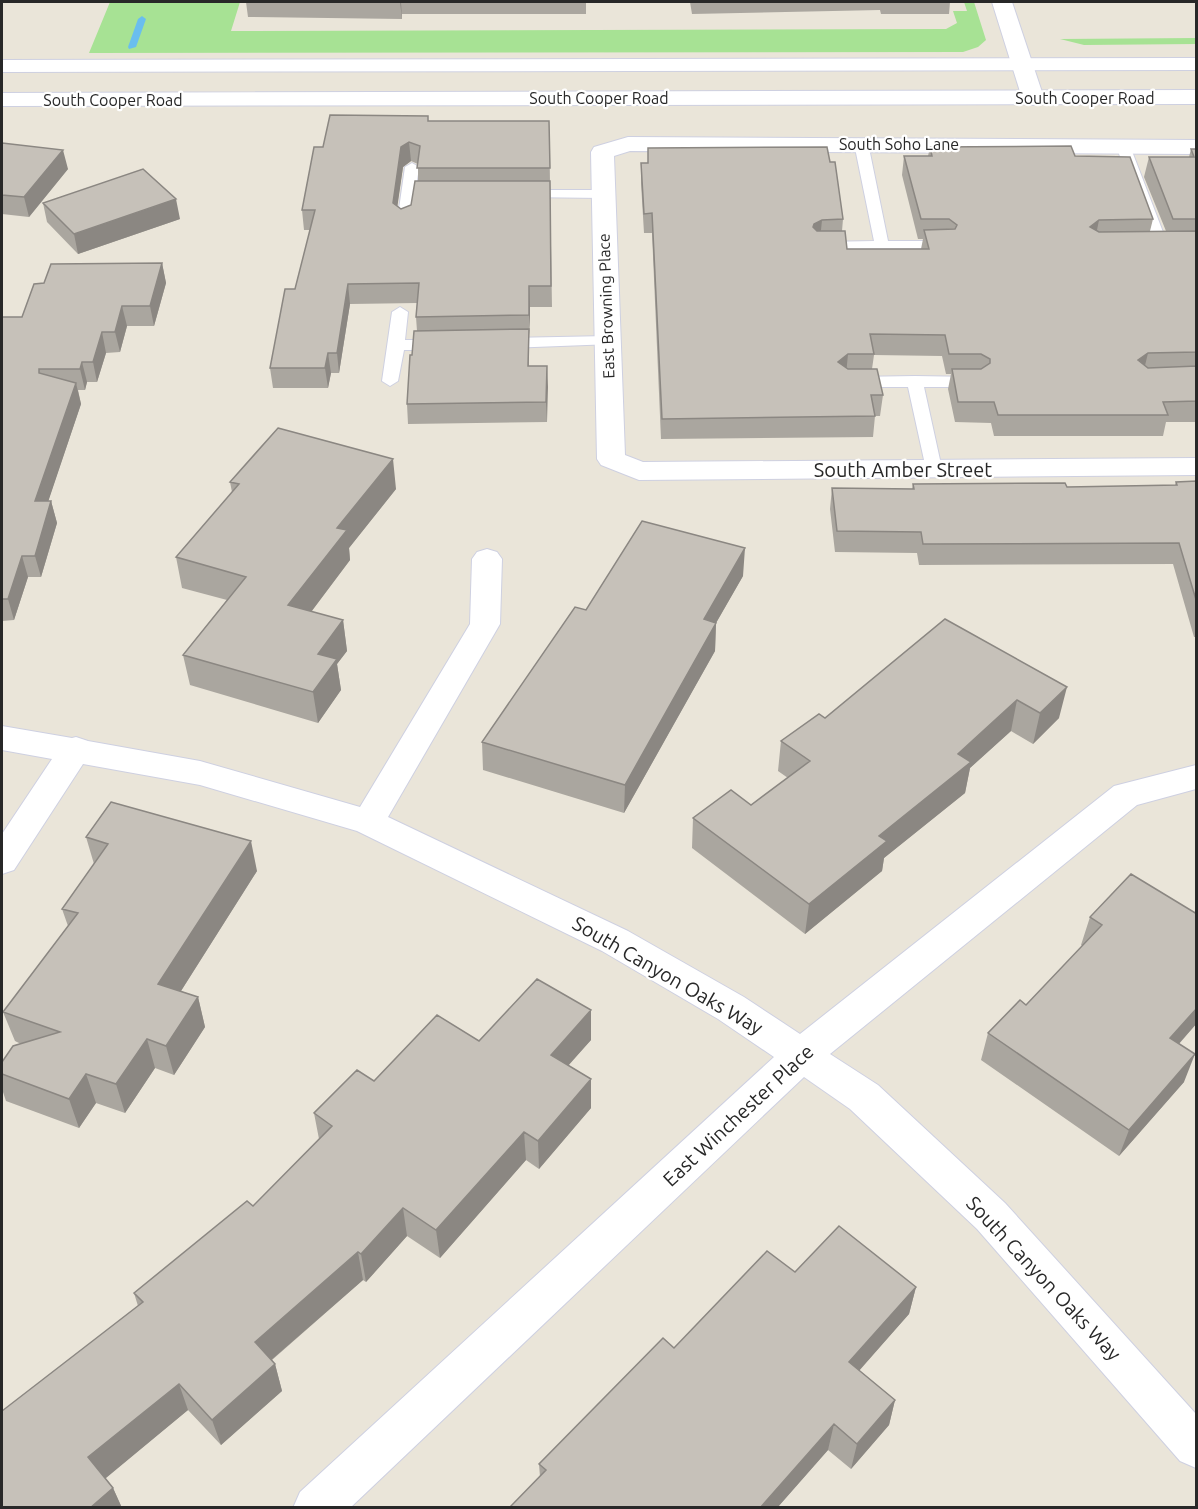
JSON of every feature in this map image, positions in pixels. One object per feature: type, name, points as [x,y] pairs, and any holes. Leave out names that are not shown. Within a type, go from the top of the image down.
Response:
[{"type":"street","points":[[1002,2],[1033,98]]},
{"type":"street","name":"South Cooper Road","points":[[2,66],[1197,64]]},
{"type":"street","name":"South Cooper Road","points":[[2,100],[1197,97]]},
{"type":"street","name":"South Soho Lane","points":[[602,152],[628,144],[861,143],[1197,147]]},
{"type":"street","name":"East Browning Place","points":[[602,152],[611,459]]},
{"type":"street","name":"South Amber Street","points":[[611,459],[639,471],[1197,467]]},
{"type":"street","points":[[369,822],[485,624],[487,559]]},
{"type":"street","name":"South Canyon Oaks Way","points":[[2,738],[76,749],[200,773],[369,822],[615,941],[731,1008],[864,1096],[991,1216],[1197,1446]]},
{"type":"street","points":[[2,861],[76,749]]},
{"type":"street","name":"East Winchester Place","points":[[316,1508],[802,1055],[1126,795],[1197,777]]},
{"type":"lane","points":[[861,143],[882,246]]},
{"type":"lane","points":[[1123,146],[1161,245]]},
{"type":"lane","points":[[404,223],[415,194],[412,167]]},
{"type":"lane","points":[[512,194],[603,194]]},
{"type":"lane","points":[[820,246],[945,245]]},
{"type":"lane","points":[[390,381],[400,312]]},
{"type":"lane","points":[[491,344],[608,341]]},
{"type":"lane","points":[[397,345],[456,344]]},
{"type":"lane","points":[[915,381],[934,469]]},
{"type":"lane","points":[[846,382],[977,382]]},
{"type":"green space","points":[[110,2],[240,2],[231,31],[946,29],[957,23],[953,11],[967,11],[964,2],[974,2],[986,40],[978,47],[963,52],[89,53]]},
{"type":"green space","points":[[1196,38],[1196,44],[1084,45],[1060,39]]},
{"type":"building","points":[[330,115],[428,116],[428,121],[549,121],[550,168],[417,168],[420,146],[409,142],[401,147],[393,203],[401,209],[411,205],[415,181],[550,181],[551,286],[529,286],[529,315],[416,317],[419,283],[348,284],[337,353],[328,353],[325,368],[270,368],[285,289],[295,289],[315,210],[302,210],[314,147],[323,147]]},
{"type":"building","points":[[2,143],[63,150],[24,197],[2,195]]},
{"type":"building","points":[[1071,146],[1075,156],[1130,157],[1153,219],[1099,220],[1090,227],[1099,232],[1197,231],[1197,352],[1148,353],[1138,360],[1148,368],[1197,366],[1197,401],[1163,402],[1168,415],[998,415],[994,402],[958,402],[952,369],[981,369],[990,363],[990,359],[981,354],[949,354],[945,335],[870,334],[874,354],[848,354],[838,362],[848,369],[877,369],[883,395],[871,395],[875,416],[662,419],[652,213],[644,214],[641,163],[648,163],[648,148],[827,147],[830,162],[835,162],[843,219],[822,220],[814,224],[813,227],[817,231],[845,231],[847,249],[929,249],[924,230],[955,229],[957,225],[949,219],[921,219],[904,156],[932,156],[930,147]]},
{"type":"building","points":[[1191,149],[1197,149],[1197,219],[1173,219],[1149,157],[1194,157]]},
{"type":"building","points":[[143,169],[176,199],[74,234],[43,203]]},
{"type":"building","points":[[162,263],[150,306],[122,306],[115,332],[102,332],[93,362],[82,362],[80,369],[39,369],[39,373],[76,383],[35,501],[51,501],[35,556],[22,556],[8,599],[2,599],[2,317],[22,317],[34,284],[44,283],[51,264]]},
{"type":"building","points":[[529,329],[528,366],[547,366],[546,402],[407,404],[414,331]]},
{"type":"building","points":[[278,428],[393,459],[337,528],[347,530],[288,605],[343,620],[318,654],[337,659],[313,692],[183,655],[246,577],[176,557],[239,484],[230,482]]},
{"type":"building","points":[[1197,481],[1197,603],[1179,543],[923,544],[921,532],[837,531],[832,488],[914,489],[913,484],[1065,483],[1067,487],[1177,485],[1176,482]]},
{"type":"building","points":[[642,521],[745,548],[704,619],[716,623],[625,785],[482,742],[575,607],[586,610]]},
{"type":"building","points":[[945,619],[1067,687],[1040,713],[1017,700],[958,754],[971,762],[879,836],[887,841],[809,904],[693,818],[731,790],[751,805],[810,761],[781,741],[819,714],[825,718]]},
{"type":"building","points":[[111,802],[251,841],[158,984],[198,997],[166,1046],[147,1039],[116,1084],[86,1074],[69,1099],[2,1074],[2,1062],[13,1046],[60,1032],[3,1012],[78,913],[62,909],[108,844],[86,837]]},
{"type":"building","points":[[1131,874],[1197,914],[1197,1008],[1170,1038],[1195,1054],[1129,1130],[988,1033],[1020,1000],[1026,1005],[1102,925],[1090,917]]},
{"type":"building","points":[[537,979],[591,1010],[551,1055],[591,1079],[538,1141],[524,1132],[436,1230],[403,1208],[361,1254],[358,1252],[255,1342],[275,1364],[212,1420],[179,1384],[88,1457],[113,1488],[90,1508],[2,1508],[2,1411],[143,1302],[134,1293],[247,1201],[253,1206],[332,1126],[314,1113],[357,1070],[374,1081],[437,1015],[479,1041]]},
{"type":"building","points":[[839,1226],[916,1287],[849,1362],[895,1400],[857,1444],[834,1424],[760,1508],[509,1508],[546,1470],[539,1464],[663,1338],[674,1348],[767,1251],[795,1272]]},
{"type":"waterway","points":[[132,47],[142,19]]}]
